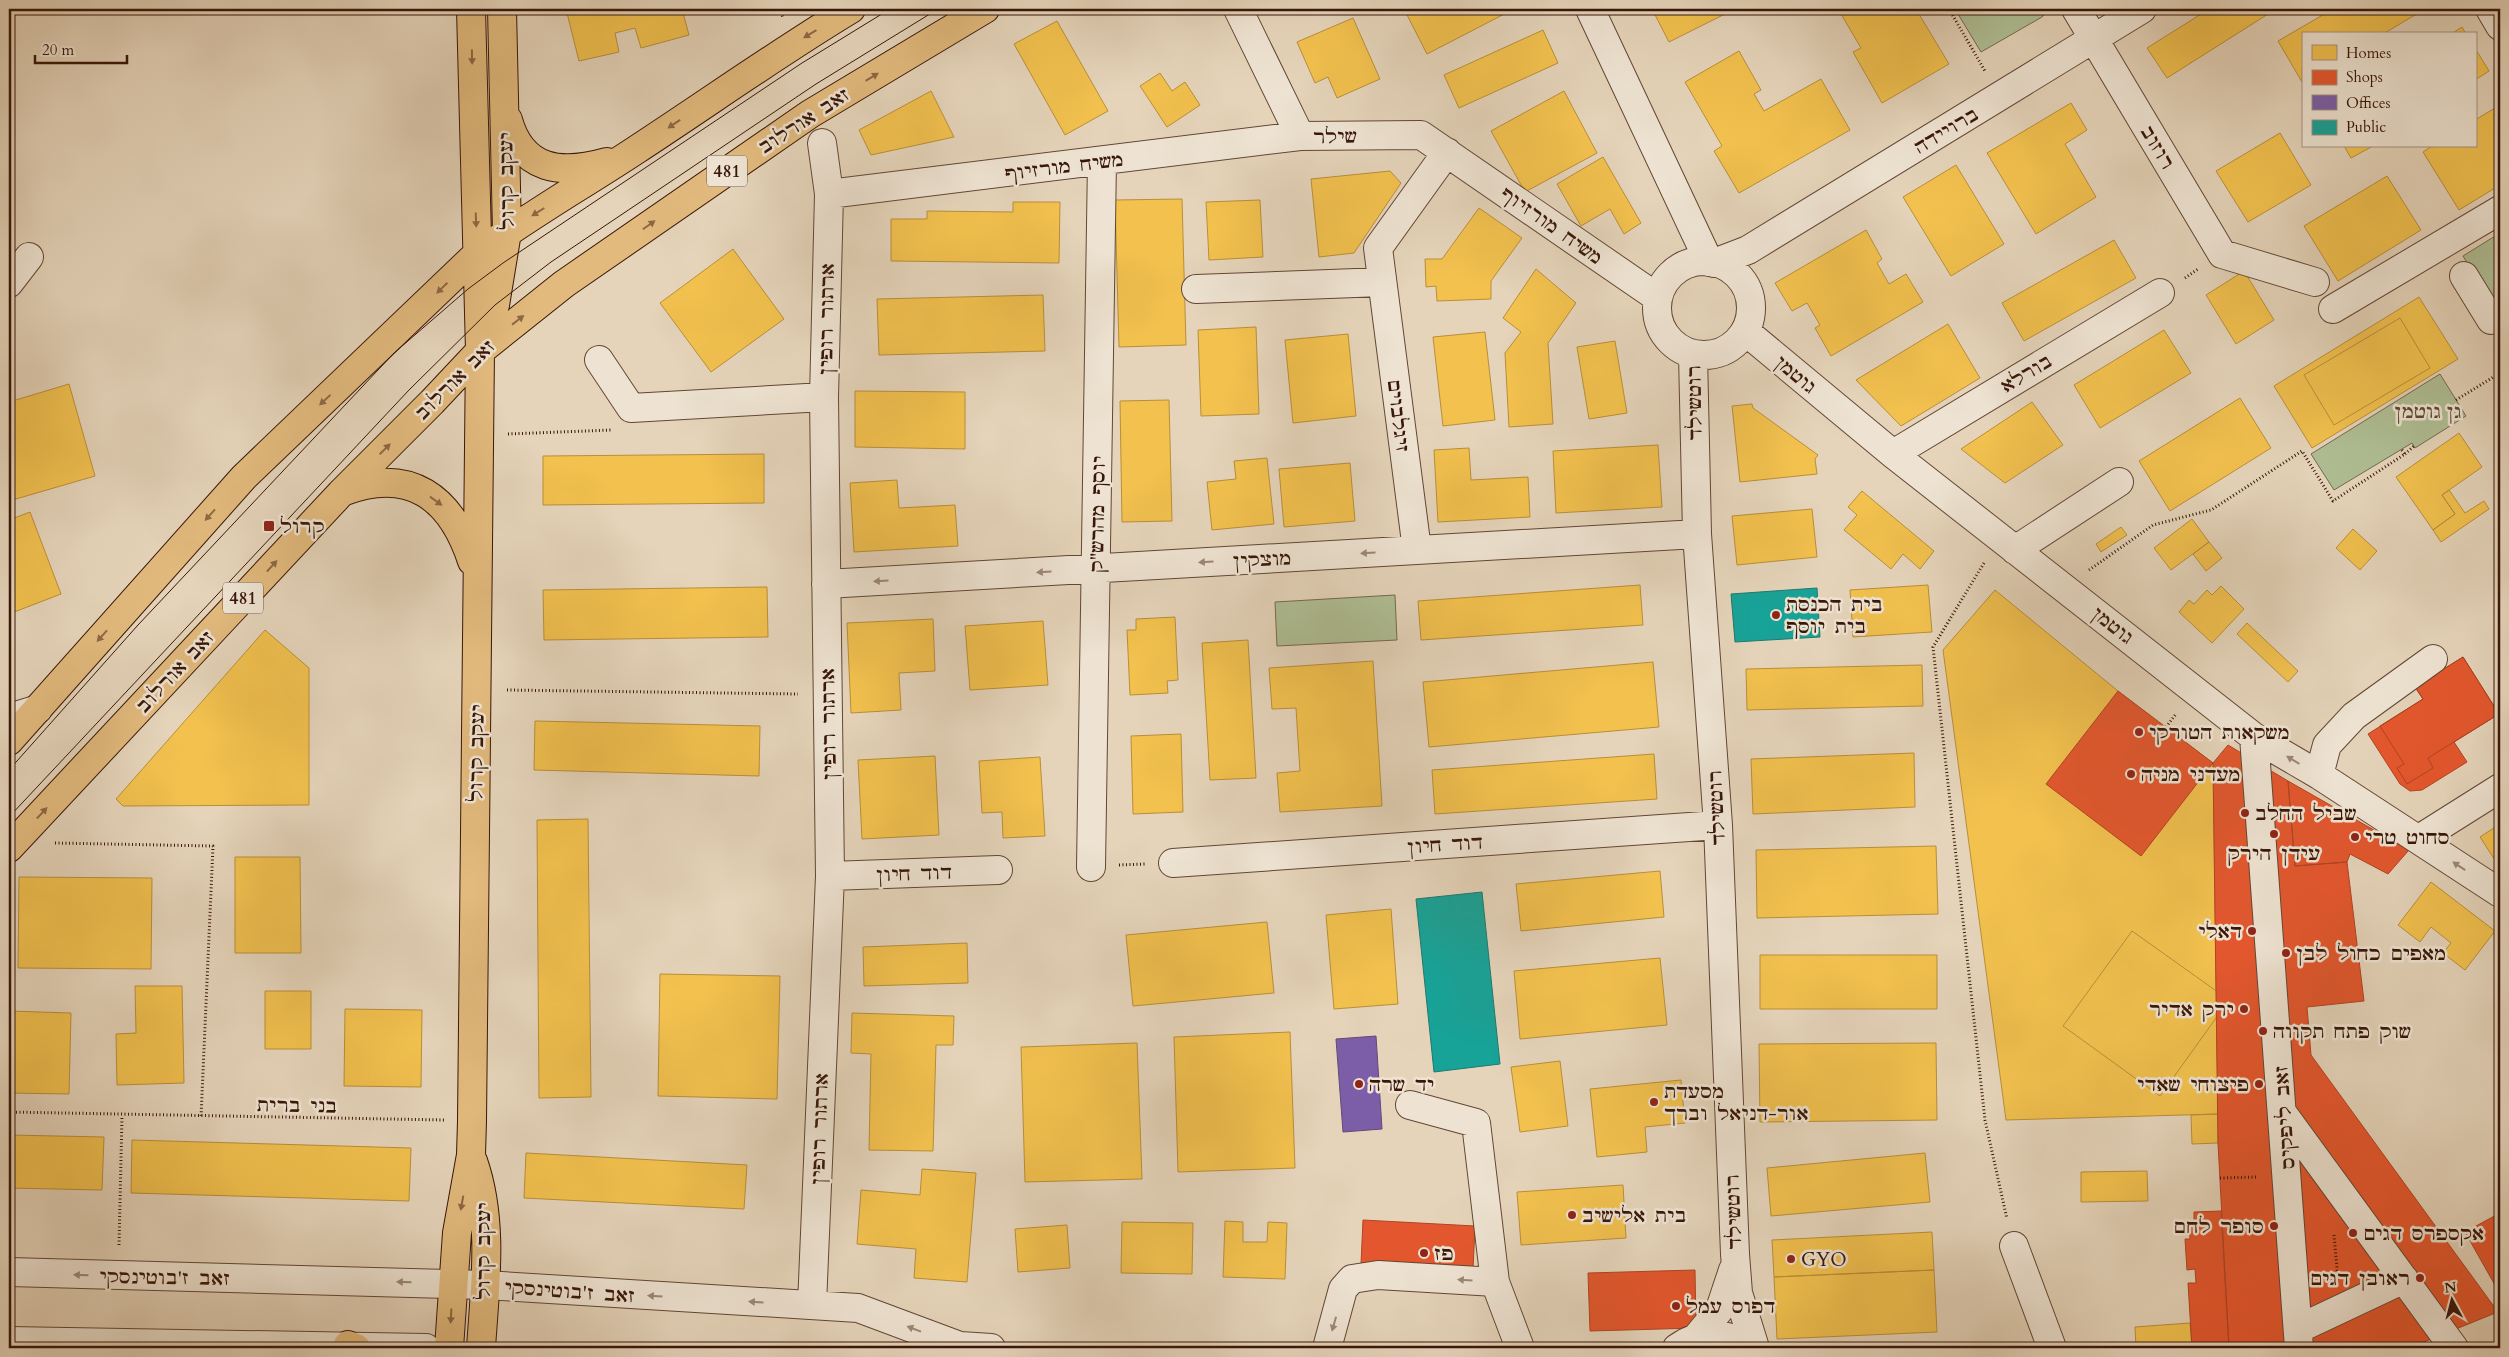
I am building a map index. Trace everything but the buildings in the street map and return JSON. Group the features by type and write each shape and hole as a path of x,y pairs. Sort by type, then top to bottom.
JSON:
{"main road":[{"name":"יעקב קרול","path":"449,1348 457,1233 471,1155 472,1121 477,436 480,350 471,9"},
{"name":"יעקב קרול","path":"480,350 495,305 507,232 502,9"},
{"path":"9,741 244,477 477,254 507,232 636,150 793,44 851,9"},
{"name":"זאב אורלוב","path":"11,846 341,493 432,402 480,350 564,284 810,114 985,9"},
{"path":"505,110 516,142 534,160 548,167 583,169 612,161 636,150"},
{"path":"341,493 371,483 402,483 440,502 459,529 477,575"},
{"name":"יעקב קרול","path":"471,1155 481,1184 486,1217 485,1285 481,1348"}],"street":[{"name":"שילר","path":"1238,9 1300,136 1421,134 1447,152"},
{"path":"1590,9 1711,263"},
{"name":"רוזוב","path":"2076,9 2222,254"},
{"name":"ברויידה","path":"1711,263 1748,250 2142,9"},
{"path":"2490,9 2500,26"},
{"name":"משיח מורזיוף","path":"829,194 1300,136"},
{"name":"ארתור רופין","path":"812,1305 830,876 824,397 829,194 822,143"},
{"name":"משיח מורזיוף","path":"1447,152 1658,298"},
{"name":"זיגלבוים","path":"1417,550 1378,248 1447,152"},
{"name":"יוסף מהרש\"ק","path":"1091,867 1102,161"},
{"path":"1673,273 1683,237 1684,222 1680,201"},
{"path":"2333,309 2500,210"},
{"path":"1741,280 1748,250"},
{"path":"2222,254 2316,282"},
{"path":"9,283 29,257"},
{"path":"1711,263 1732,271 1741,280 1748,292 1751,305 1750,319 1745,331 1736,343 1723,351 1708,355 1693,354 1679,348 1668,339 1660,326 1657,312 1658,298 1661,288 1673,273 1684,266 1711,263"},
{"path":"2464,276 2491,320 2500,314"},
{"path":"1196,289 1382,282"},
{"name":"בורלא","path":"1893,454 2160,293"},
{"name":"גוטמן","path":"1745,331 1893,454 2254,737 2319,775 2500,892"},
{"name":"רוטשילד","path":"1693,354 1697,534 1718,825 1735,1262 1738,1293 1755,1348"},
{"path":"599,360 631,408 824,397"},
{"path":"2008,544 2119,482"},
{"name":"מוצקין","path":"826,584 1697,534"},
{"path":"2319,775 2327,745 2354,716 2433,659"},
{"path":"9,718 38,709"},
{"name":"זאב ליפקיס","path":"2254,737 2284,1116 2295,1163 2299,1339"},
{"path":"2419,839 2500,788"},
{"name":"דוד חיון","path":"1173,863 1718,825"},
{"name":"דוד חיון","path":"830,876 998,870"},
{"path":"1410,1105 1476,1124 1495,1282 1520,1348"},
{"path":"2295,1163 2404,1279 2454,1348"},
{"path":"2014,1246 2052,1348"},
{"name":"רוטשילד","path":"1686,1343 1720,1309 1735,1262"},
{"name":"זאב ז'בוטינסקי","path":"9,1272 485,1285 858,1308 953,1347 991,1348"},
{"path":"1327,1348 1344,1289 1352,1279 1378,1274 1495,1282"},
{"path":"2299,1339 2340,1309 2404,1279"},
{"path":"1686,1343 1716,1335 1731,1338 1748,1348"},
{"path":"9,1341 426,1348"}],"path":[{"path":"1949,9 2000,97"},
{"path":"2160,293 2222,254"},
{"path":"2456,400 2500,373"},
{"path":"477,436 618,430 631,408"},
{"path":"2064,588 2153,524 2211,510 2302,451 2333,501 2405,454 2414,446"},
{"path":"2401,449 2405,454"},
{"path":"2008,544 1932,647 1984,1120 2014,1246"},
{"path":"476,690 827,694"},
{"path":"11,846 213,846 201,1117"},
{"path":"1091,867 1173,863"},
{"name":"בני ברית","path":"9,1112 122,1116 472,1121"},
{"path":"119,1276 122,1116"},
{"path":"2220,1178 2295,1163"},
{"path":"2334,1234 2340,1309"}],"green space":[{"path":"1955,9 2050,9 2042,17 1981,52"},
{"path":"2500,233 2500,300 2493,305 2463,256"},
{"name":"גן גוטמן","path":"2440,374 2466,416 2415,448 2412,443 2334,490 2311,454"},
{"path":"1395,595 1397,640 1277,646 1275,602"}],"tram line":[{"path":"9,770 138,625 394,353 468,289 503,263 802,63 890,9"},
{"path":"9,817 409,390 495,305 551,262 816,84 938,9"}],"place":[{"name":"קרול","path":"269,526"},
{"name":"בית הכנסת בית יוסף","path":"1776,615"},
{"name":"משקאות הטורקי","path":"2139,732"},
{"name":"מעדני מניה","path":"2131,774"},
{"name":"שביל החלב","path":"2245,813"},
{"name":"עידן הירק","path":"2274,834"},
{"name":"סחוט טרי","path":"2355,837"},
{"name":"דאלי","path":"2252,931"},
{"name":"מאפים כחול לבן","path":"2286,953"},
{"name":"ירק אדיר","path":"2244,1009"},
{"name":"שוק פתח תקווה","path":"2263,1031"},
{"name":"יד שרה","path":"1359,1084"},
{"name":"פיצוחי שאדי","path":"2259,1084"},
{"name":"מסעדת אור-דניאל וברך","path":"1654,1102"},
{"name":"בית אלישיב","path":"1572,1215"},
{"name":"סופר לחם","path":"2274,1226"},
{"name":"אקספרס דגים","path":"2353,1233"},
{"name":"פז","path":"1424,1253"},
{"name":"GYO","path":"1791,1259"},
{"name":"ראובן דגים","path":"2420,1278"},
{"name":"דפוס עמל","path":"1676,1306"}]}
